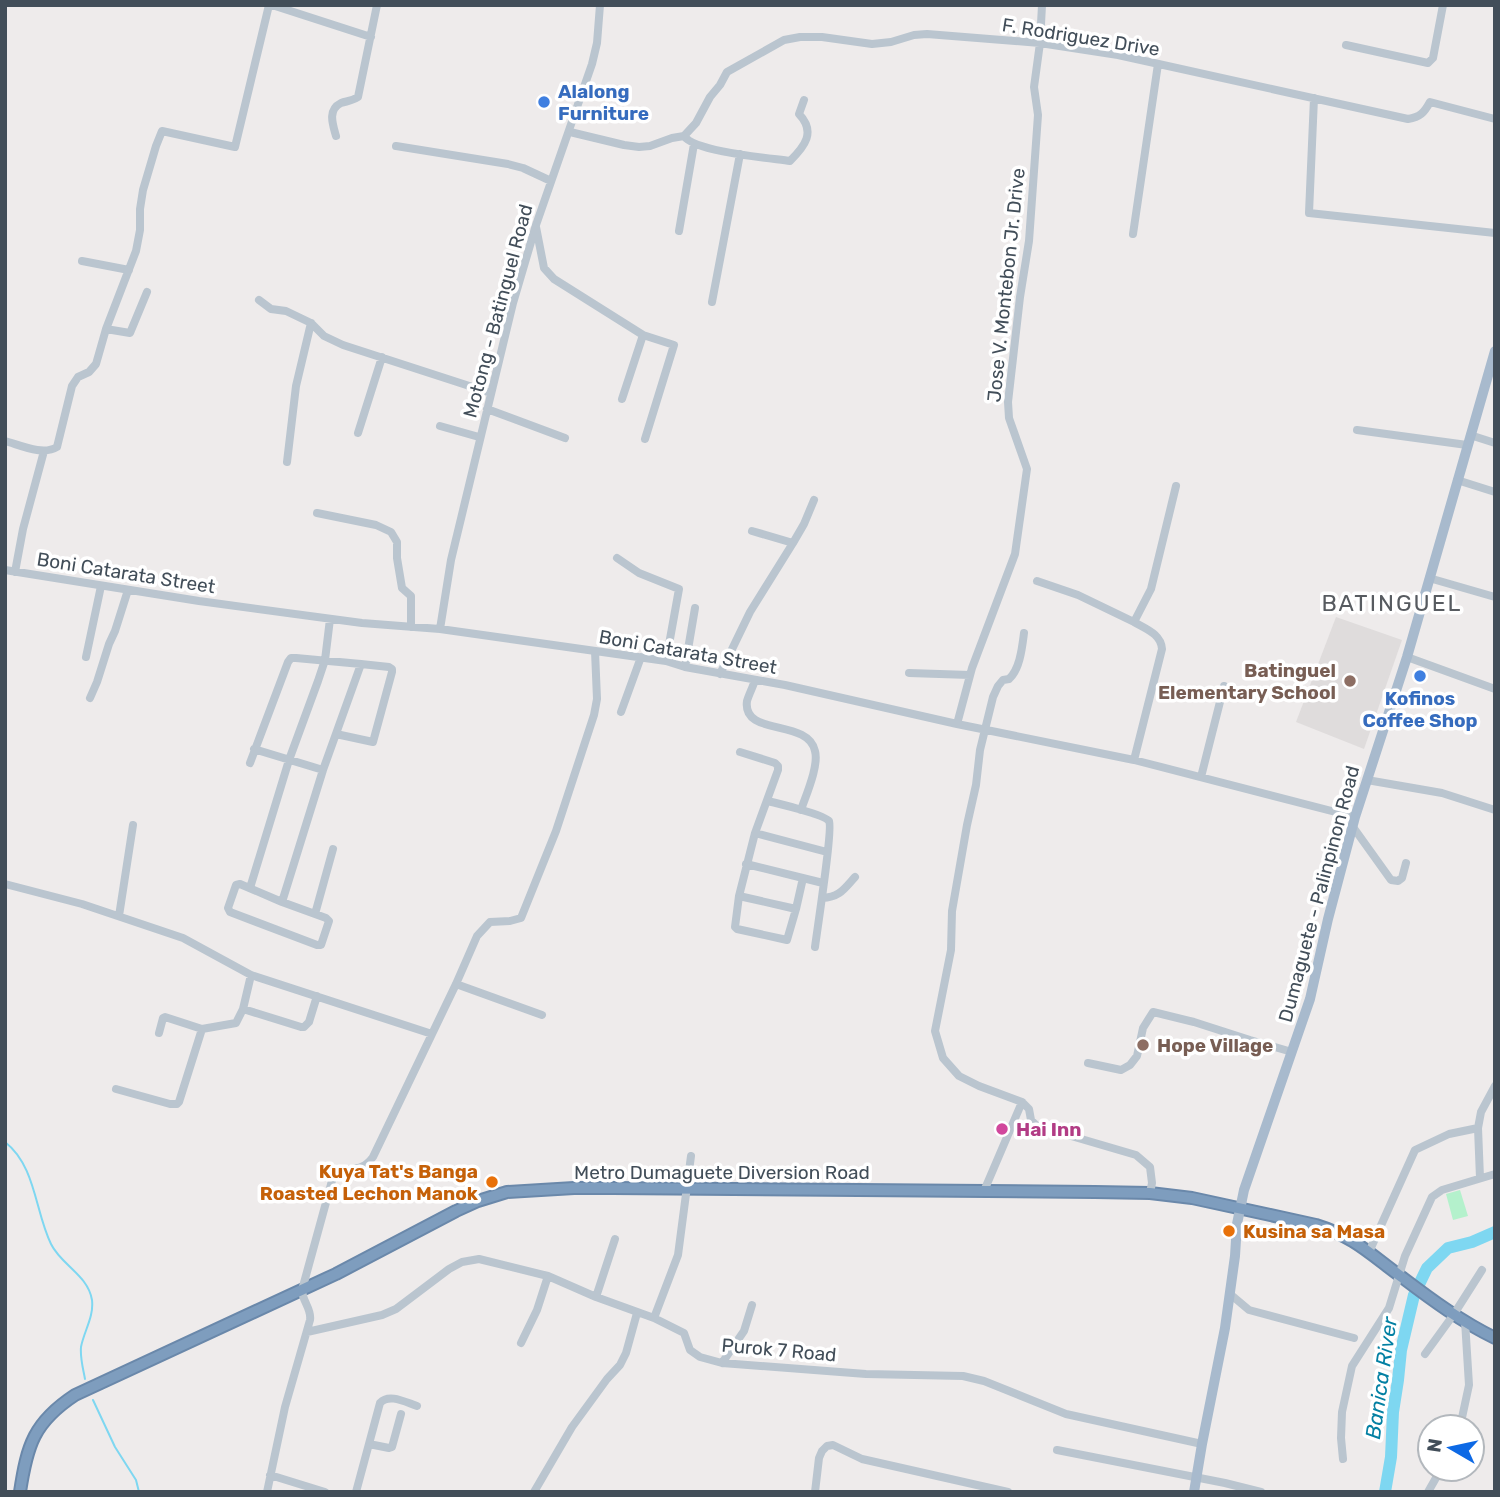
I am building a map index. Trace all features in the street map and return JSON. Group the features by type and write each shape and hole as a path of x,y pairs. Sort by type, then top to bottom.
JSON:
{"highway":[{"name":"Metro Dumaguete Diversion Road","path":"20,1492 32,1441 44,1421 57,1407 75,1395 302,1290 456,1211 507,1192 574,1188 984,1191 1150,1193 1192,1198 1333,1230 1369,1252 1454,1314 1495,1338"}],"main road":[{"name":"Dumaguete - Palinpinon Road","path":"1194,1492 1225,1328 1240,1208 1249,1174 1310,999 1354,822 1407,657 1495,351"}],"street":[{"path":"5,441 44,451 54,450 59,444 72,386 96,364 106,329 139,242 142,190 162,131 235,147 270,5 371,37"},
{"path":"336,136 331,117 337,105 358,97 377,5"},
{"name":"Motong - Batinguel Road","path":"440,629 451,560 513,303 536,225 592,64 597,43 600,5"},
{"name":"Jose V. Montebon Jr. Drive","path":"957,724 970,675 1015,554 1027,469 1009,418 1008,402 1029,241 1038,115 1034,87 1042,5"},
{"path":"1346,45 1429,63 1433,58 1443,5"},
{"name":"F. Rodriguez Drive","path":"684,136 696,123 727,72 784,40 822,37 872,44 891,43 914,35 928,34 1040,43 1118,55 1408,119 1419,117 1430,102 1495,119"},
{"path":"1133,234 1158,64"},
{"path":"1314,98 1309,213 1495,233"},
{"path":"570,132 639,147 684,136 694,144 790,161 801,150 808,132 807,122 799,114 804,100"},
{"path":"679,231 694,144"},
{"path":"396,146 508,164 551,181"},
{"path":"712,302 740,154"},
{"path":"536,225 544,268 554,279 643,335 674,345 645,439"},
{"path":"82,261 129,270"},
{"path":"106,329 130,333 147,292"},
{"path":"259,300 271,309 286,311 310,323 332,340 491,393"},
{"path":"287,462 296,386 310,323"},
{"path":"622,400 643,335"},
{"path":"358,433 382,357"},
{"path":"486,409 565,438"},
{"path":"440,426 479,437"},
{"path":"1357,430 1495,443"},
{"path":"15,572 23,529 44,451"},
{"path":"1457,480 1495,492"},
{"path":"1134,622 1151,589 1176,486"},
{"path":"720,674 750,612 804,524 814,500"},
{"path":"317,513 376,525 391,532 397,542 402,588 411,596 411,627"},
{"path":"752,531 793,543"},
{"path":"617,558 639,573 679,589 666,661"},
{"name":"Boni Catarata Street","path":"5,570 330,619 440,629 666,661 1134,760 1354,822"},
{"path":"1429,578 1495,597"},
{"path":"1037,581 1078,595 1117,613 1162,642 1134,760"},
{"path":"86,657 101,586"},
{"path":"90,698 128,590"},
{"path":"685,667 695,608"},
{"path":"250,888 289,760 318,681 330,619"},
{"path":"1024,633 1014,675 1009,680 1003,680 993,697 980,750 952,911 951,950 935,1031 943,1058 959,1076 1022,1102 1030,1109 1031,1120 1037,1126 1136,1155 1150,1167 1150,1193"},
{"path":"267,1492 285,1408 311,1315 302,1290 333,1177 336,1173 368,1164 477,936 490,922 521,918 556,831 594,715 597,699 595,651"},
{"path":"621,712 641,657"},
{"path":"1407,657 1495,689"},
{"path":"250,763 291,659 324,660 392,669 373,742 335,734"},
{"path":"282,902 323,770 361,664"},
{"path":"909,673 970,675"},
{"path":"755,680 747,709 752,718 764,724 797,731 808,738 815,750 816,763 801,810"},
{"path":"1201,777 1224,686"},
{"path":"254,750 323,770"},
{"path":"740,752 775,763 779,770 755,833 739,896 735,927 785,940 789,937 803,878"},
{"path":"1367,780 1443,793 1495,810"},
{"path":"767,801 829,821 828,852 815,947"},
{"path":"1354,822 1391,880 1398,881 1402,877 1406,863"},
{"path":"119,916 133,825"},
{"path":"755,833 828,852"},
{"path":"315,914 333,849"},
{"path":"747,864 823,883"},
{"path":"822,898 839,894 855,877"},
{"path":"5,884 82,904 183,938 251,975 432,1034"},
{"path":"236,885 250,888 327,918 329,921 321,945 230,912 228,908 236,885"},
{"path":"739,896 796,909"},
{"path":"159,1033 165,1017 202,1029 234,1024 239,1020 243,1009 251,975"},
{"path":"456,984 542,1015"},
{"path":"243,1009 304,1027 309,1022 317,996"},
{"path":"1088,1063 1121,1070 1130,1065 1137,1056 1143,1028 1153,1012 1292,1052"},
{"path":"117,1089 177,1104 202,1029"},
{"path":"1480,1178 1478,1128 1482,1112 1495,1086"},
{"path":"984,1191 1022,1102"},
{"path":"1369,1252 1415,1150 1449,1133 1478,1128"},
{"path":"654,1318 678,1255 691,1156"},
{"path":"1343,1459 1342,1412 1352,1366 1389,1308 1405,1256 1432,1197 1443,1190 1495,1174"},
{"path":"596,1297 615,1239"},
{"name":"Purok 7 Road","path":"307,1332 382,1315 396,1309 449,1269 462,1262 479,1259 548,1276 654,1318 684,1333 690,1350 700,1357 722,1363 866,1374 963,1376 985,1381 1066,1414 1202,1444"},
{"path":"1425,1354 1482,1270"},
{"path":"521,1343 537,1310 548,1276"},
{"path":"1230,1294 1249,1310 1354,1338"},
{"path":"722,1363 744,1331 752,1305"},
{"path":"534,1492 572,1427 620,1365 637,1313"},
{"path":"1463,1413 1469,1385 1465,1321"},
{"path":"356,1492 380,1403 389,1397 417,1406"},
{"path":"369,1444 392,1447 401,1414"},
{"path":"815,1492 819,1458 827,1446 833,1445 862,1459 1008,1492"},
{"path":"1057,1450 1261,1492"},
{"path":"270,1475 305,1489 324,1492"}],"shaded area":[{"name":"Batinguel Elementary School","path":"1336,617 1402,640 1364,749 1296,722"}],"green space":[{"path":"1460,1190 1468,1216 1453,1220 1446,1194"}],"waterway":[{"path":"5,1142 15,1152 29,1176 51,1244 90,1291 92,1312 81,1347 85,1379"},
{"name":"Banica River","path":"1385,1492 1401,1350 1414,1295 1427,1268 1448,1248 1495,1232"},
{"path":"93,1400 115,1447 136,1480 139,1492"}],"place":[{"name":"Alalong Furniture","path":"544,102"},
{"name":"Kofinos Coffee Shop","path":"1420,676"},
{"name":"Batinguel Elementary School","path":"1350,681"},
{"name":"Hope Village","path":"1143,1045"},
{"name":"Hai Inn","path":"1002,1129"},
{"name":"Kuya Tat's Banga Roasted Lechon Manok","path":"492,1182"},
{"name":"Kusina sa Masa","path":"1229,1231"}],"district":[{"name":"BATINGUEL","path":"1392,603"}]}
